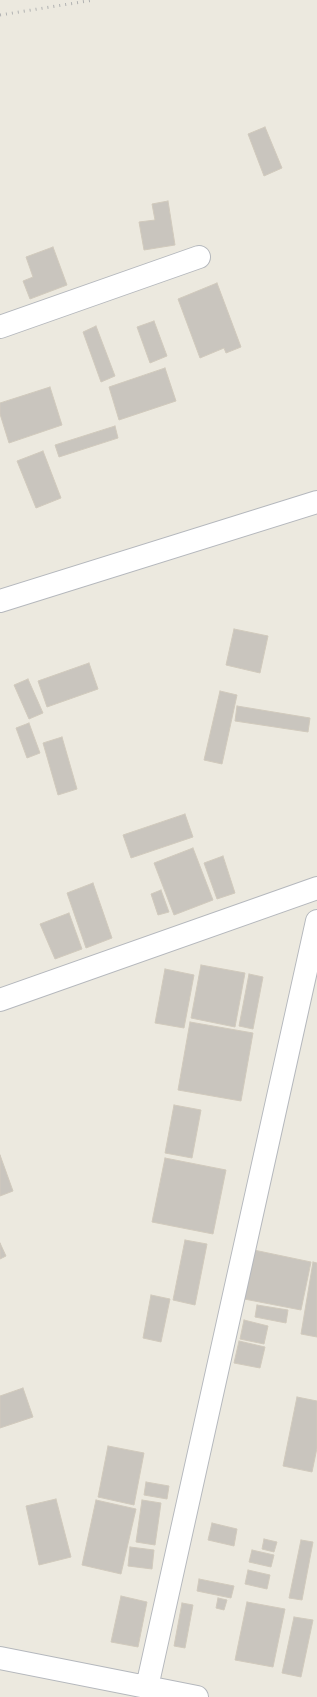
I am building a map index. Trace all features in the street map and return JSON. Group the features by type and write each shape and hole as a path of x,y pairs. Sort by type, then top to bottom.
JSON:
{"street":[{"path":"0,327 199,257"},
{"path":"0,601 317,502"},
{"path":"0,1000 317,888"},
{"path":"146,1687 317,921"},
{"path":"0,1658 196,1697"}],"building":[{"path":"265,127 282,168 264,176 248,134"},
{"path":"168,201 175,245 144,250 139,222 155,220 152,204"},
{"path":"53,247 67,285 30,299 23,281 33,277 26,257"},
{"path":"217,283 241,347 226,353 224,348 200,358 178,299"},
{"path":"154,321 167,356 150,363 137,327"},
{"path":"96,326 115,376 101,382 83,332"},
{"path":"165,368 176,401 119,420 109,387"},
{"path":"50,387 62,425 9,443 0,414 0,403"},
{"path":"115,426 118,438 59,457 55,445"},
{"path":"43,451 61,498 36,508 17,461"},
{"path":"234,629 268,636 260,673 226,665"},
{"path":"89,663 98,689 47,707 38,681"},
{"path":"28,679 43,713 29,719 14,685"},
{"path":"220,691 237,695 222,764 204,760"},
{"path":"237,706 310,718 308,732 235,721"},
{"path":"29,723 40,753 27,758 16,728"},
{"path":"62,737 77,789 58,795 43,743"},
{"path":"185,814 193,837 131,858 123,835"},
{"path":"193,848 213,900 174,915 154,863"},
{"path":"223,856 235,893 217,899 204,863"},
{"path":"93,883 112,938 86,948 67,893"},
{"path":"161,890 169,912 158,915 151,894"},
{"path":"69,913 82,949 55,959 40,924"},
{"path":"201,965 245,973 235,1027 191,1018"},
{"path":"165,969 194,975 184,1028 155,1023"},
{"path":"249,974 263,977 253,1029 239,1026"},
{"path":"190,1022 253,1033 241,1101 178,1090"},
{"path":"174,1105 201,1110 192,1158 165,1153"},
{"path":"0,1155 13,1191 0,1196"},
{"path":"165,1158 226,1170 213,1234 152,1222"},
{"path":"185,1240 207,1244 195,1305 173,1300"},
{"path":"0,1243 6,1256 0,1259"},
{"path":"249,1249 311,1262 301,1310 239,1298"},
{"path":"313,1262 317,1263 317,1337 301,1334"},
{"path":"151,1295 170,1299 161,1342 143,1338"},
{"path":"257,1305 288,1310 286,1323 255,1317"},
{"path":"244,1320 268,1326 264,1344 240,1339"},
{"path":"239,1341 265,1347 260,1368 234,1363"},
{"path":"23,1388 33,1417 0,1428 0,1396"},
{"path":"297,1397 317,1401 317,1448 312,1472 283,1466"},
{"path":"108,1446 144,1453 134,1505 98,1497"},
{"path":"146,1482 169,1486 167,1499 144,1495"},
{"path":"56,1499 71,1557 39,1565 26,1506"},
{"path":"96,1500 136,1509 121,1574 82,1565"},
{"path":"142,1500 161,1503 155,1545 136,1542"},
{"path":"212,1523 237,1529 234,1546 208,1540"},
{"path":"264,1539 277,1542 274,1552 262,1549"},
{"path":"301,1540 313,1542 302,1600 289,1598"},
{"path":"130,1547 154,1550 152,1569 128,1566"},
{"path":"252,1550 274,1555 271,1567 249,1562"},
{"path":"248,1570 270,1575 267,1589 245,1584"},
{"path":"199,1579 234,1586 231,1598 197,1591"},
{"path":"121,1596 147,1602 138,1647 111,1642"},
{"path":"218,1598 227,1600 224,1610 216,1608"},
{"path":"247,1602 285,1609 273,1667 235,1660"},
{"path":"182,1603 193,1605 185,1648 174,1646"},
{"path":"294,1617 313,1620 301,1677 282,1673"}],"railway":[{"path":"0,15 94,0"}]}
